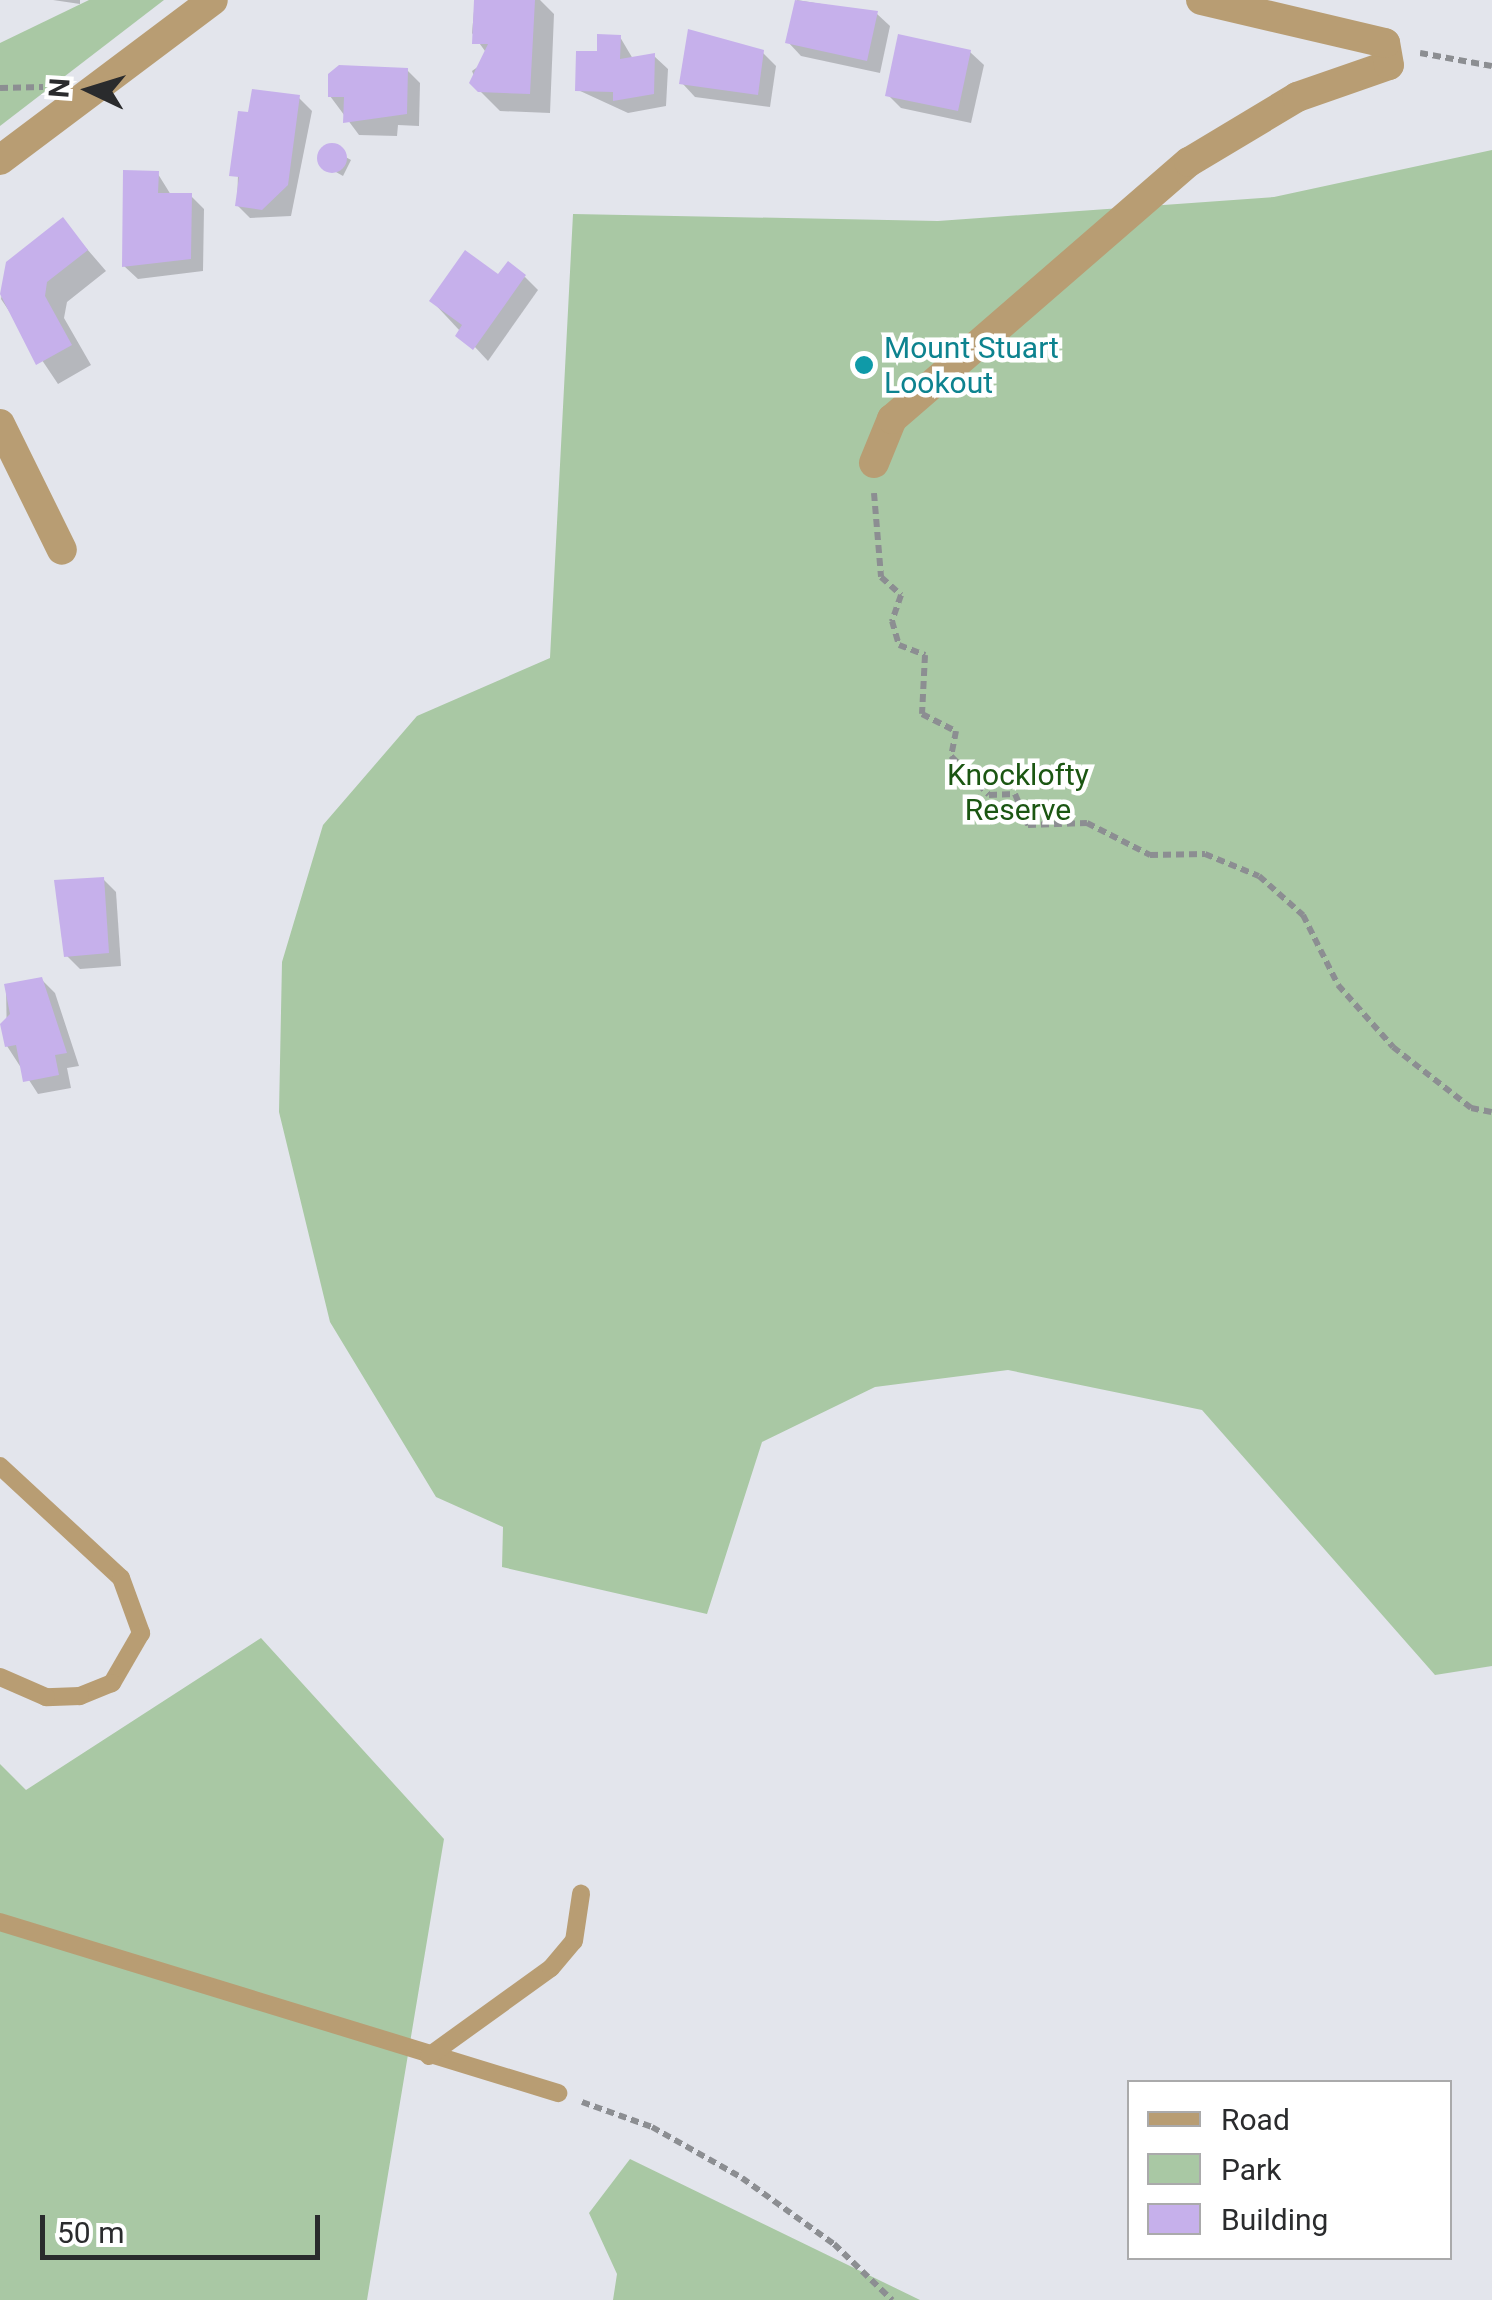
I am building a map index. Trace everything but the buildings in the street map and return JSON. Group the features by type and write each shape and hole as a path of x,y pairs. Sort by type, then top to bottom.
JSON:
{"street":[{"path":"0,160 213,0"},
{"path":"874,463 892,420 1189,162 1296,97 1372,74 1392,52 1385,43 1201,0"},
{"path":"0,424 62,550"}],"lane":[{"path":"0,1466 121,1578 141,1632 112,1683 80,1696 46,1698 0,1678"},
{"path":"429,2056 551,1968 574,1940 581,1894"},
{"path":"0,1922 558,2094"}],"path":[{"path":"1392,52 1492,66"},
{"path":"0,88 54,88"},
{"path":"873,519 881,577 901,594 892,620 899,645 925,656 922,714 956,731 951,756 989,795 1015,794 1028,825 1088,823 1150,855 1205,854 1259,876 1304,915 1338,985 1393,1046 1471,1108 1492,1112"},
{"path":"558,2094 652,2127 742,2178 834,2244 892,2300"}],"green space":[{"path":"89,0 164,0 0,126 0,43"},
{"name":"Knocklofty Reserve","path":"1492,150 1492,1666 1435,1675 1202,1410 1008,1370 875,1387 762,1442 707,1614 502,1567 503,1527 436,1497 330,1322 279,1112 282,962 323,825 417,716 550,658 573,214 938,221 1274,197"},
{"path":"261,1638 444,1839 367,2300 0,2300 0,1764 26,1790"},
{"path":"630,2159 920,2300 613,2300 617,2274 589,2213"}],"place":[{"name":"Mount Stuart Lookout","path":"864,365"}]}
